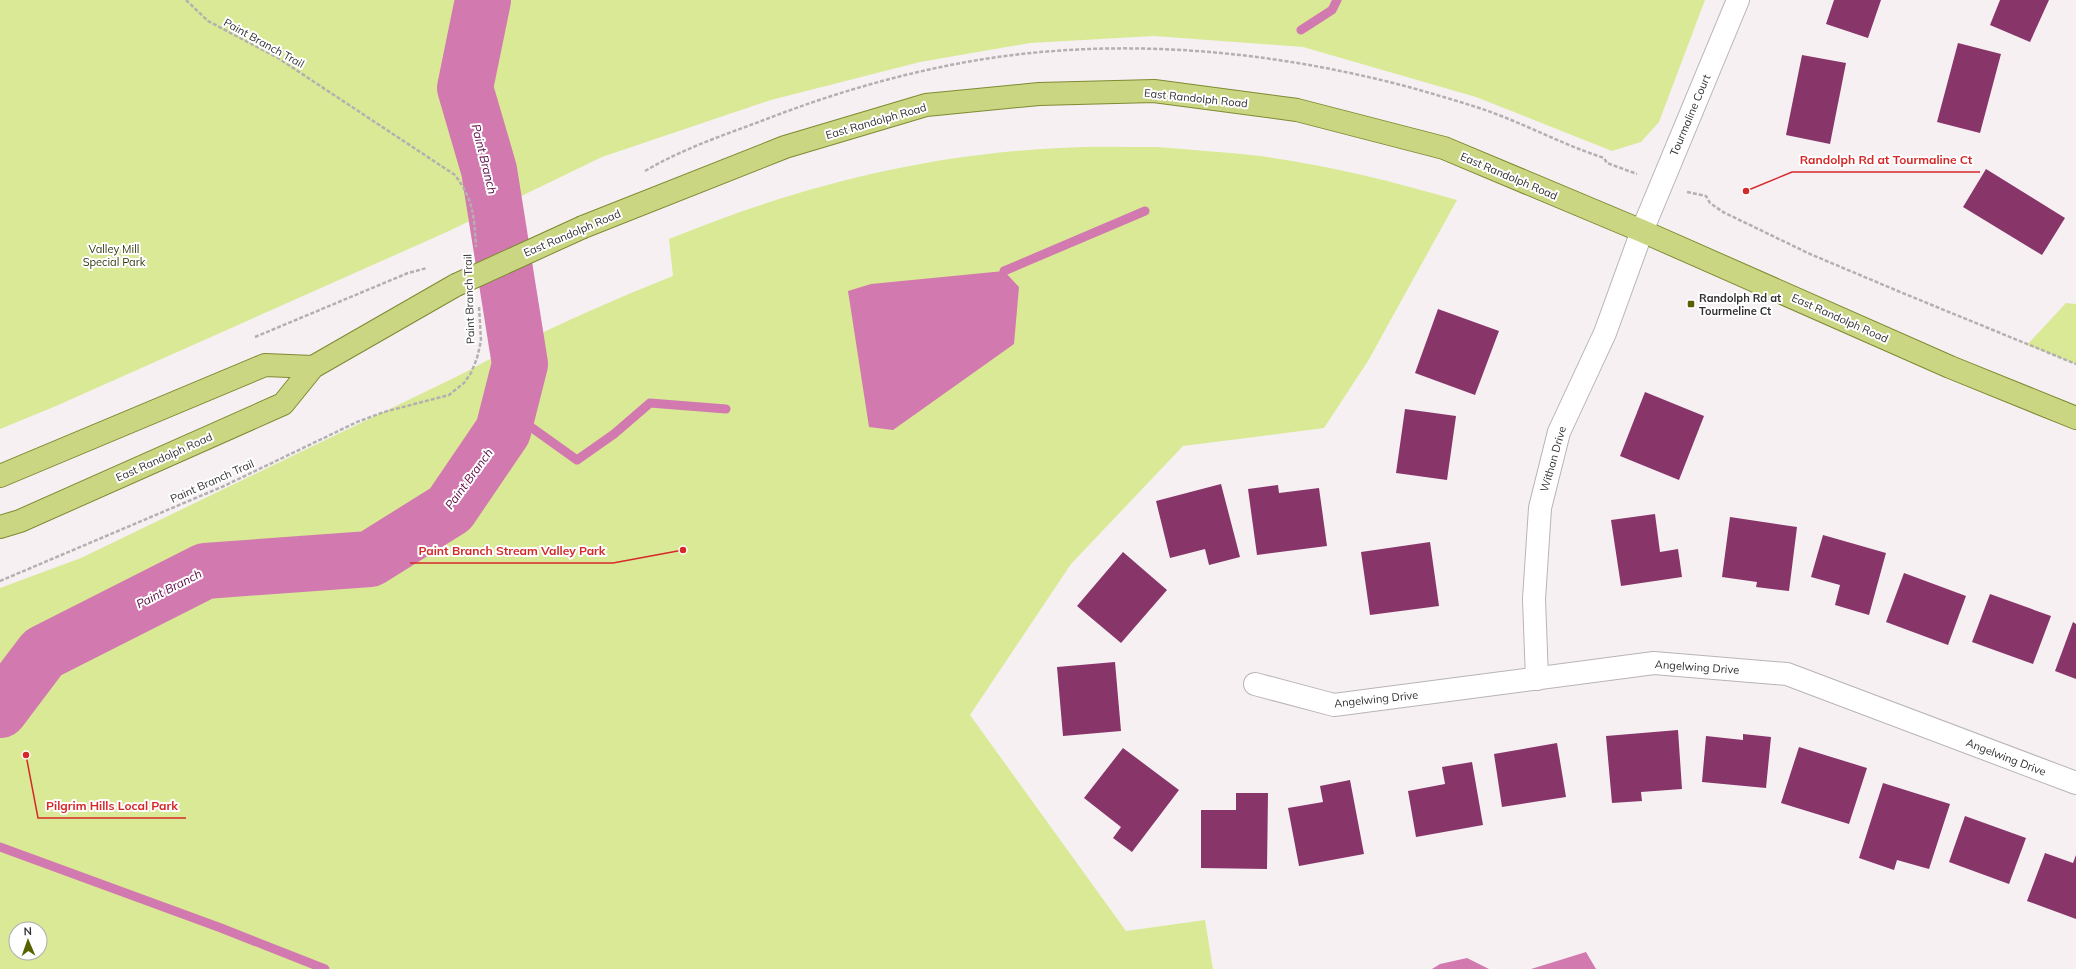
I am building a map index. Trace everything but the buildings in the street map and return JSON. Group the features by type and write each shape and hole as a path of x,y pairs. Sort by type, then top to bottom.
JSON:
{"main road":[{"name":"East Randolph Road","path":"0,528 20,522 283,404 313,367 456,285 583,227 785,147 926,105 1039,94 1154,91 1298,110 1444,148 1642,231 1950,367 2076,418"},
{"path":"0,476 266,365 313,367"}],"street":[{"name":"Tourmaline Court","path":"1642,231 1738,0"},
{"name":"Withan Drive","path":"1537,679 1534,599 1540,508 1559,432 1605,333 1642,231"},
{"name":"Angelwing Drive","path":"1256,684 1334,706 1654,663 1787,674 2076,783"}],"path":[{"name":"Paint Branch Trail","path":"186,0 208,21 278,58 455,175 467,191 471,205 475,222 476,251"},
{"path":"642,173 700,144 820,99 871,84 936,69 1006,56 1080,51 1138,50 1203,52 1278,59 1416,89 1488,111 1604,158 1607,163 1695,195 1706,196 1710,203 1723,212 1817,257 2076,364"},
{"name":"Paint Branch Trail","path":"0,582 224,486 357,422 384,412 449,395 464,383 471,373 477,358 481,341 479,304"}],"green space":[{"name":"Valley Mill Special Park","path":"0,0 1705,0 1659,122 1641,142 1612,151 1476,97 1303,47 1154,36 1030,43 920,62 771,100 602,157 449,231 56,406 0,429"},
{"path":"1072,147 1157,147 1260,156 1359,174 1457,200 1368,361 1324,428 1183,446 1071,564 970,715 1126,931 1205,920 1213,969 0,969 0,588 81,558 460,375 538,335 619,298 673,276 669,239 763,204 812,189 910,166 1010,152"},
{"path":"2066,303 2076,304 2076,364 2027,345"}],"shaded area":[{"path":"1004,271 1019,287 1014,344 893,430 869,427 848,291 871,284"},
{"path":"1586,952 1596,969 1531,969"},
{"path":"1467,958 1489,969 1432,969 1440,964"}],"waterway":[{"name":"Paint Branch","path":"0,710 43,653 205,571 370,559 450,509 503,431 520,364 489,170 465,88 483,0"},
{"path":"1301,30 1332,10 1337,0"},
{"path":"1004,271 1145,211"},
{"path":"510,404 528,425 577,460 614,434 650,403 726,409"},
{"path":"0,847 221,928 325,969"}],"place":[{"name":"Randolph Rd at Tourmaline Ct","path":"1746,191"},
{"name":"Randolph Rd at Tourmeline Ct","path":"1691,304"},
{"name":"Paint Branch Stream Valley Park","path":"683,550"},
{"name":"Pilgrim Hills Local Park","path":"26,755"}]}
